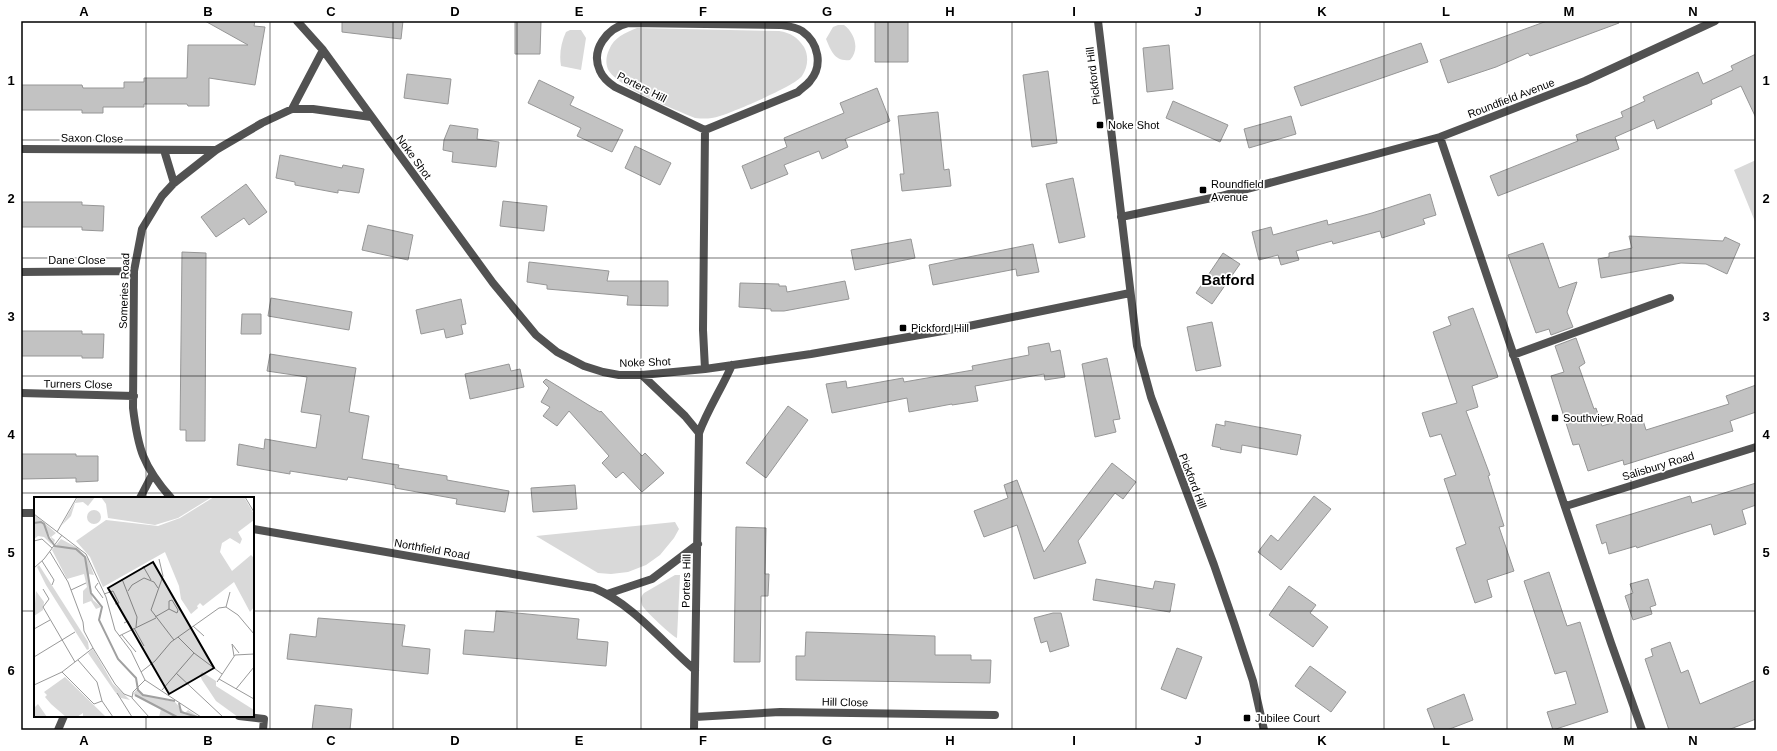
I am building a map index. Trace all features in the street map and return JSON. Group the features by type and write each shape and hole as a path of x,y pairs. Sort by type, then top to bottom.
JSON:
{"street":[{"name":"Noke Shot","path":"297,21 323,50 493,283 536,335 557,352 584,366 603,372 620,375 642,375 705,369 811,354 954,329 1130,293"},
{"name":"Pickford Hill","path":"1098,21 1137,346 1151,397 1214,565 1234,623 1253,681 1264,730"},
{"name":"Roundfield Avenue","path":"1121,218 1221,196 1440,137 1585,81 1715,21"},
{"name":"Porters Hill","path":"638,23 781,25 793,27 802,31 810,39 816,48 818,66 809,82 798,92 705,130 615,87 606,80 600,72 597,62 597,54 601,43 611,30 618,26 638,23"},
{"path":"292,109 323,50"},
{"name":"Someries Road","path":"170,497 152,475 144,460 138,444 133,408 134,271 142,229 162,196 174,183 216,150 262,123 292,109 312,109 371,117"},
{"path":"705,130 703,330 705,369"},
{"path":"1440,137 1642,730"},
{"name":"Saxon Close","path":"21,149 216,150"},
{"path":"164,150 174,183"},
{"name":"Dane Close","path":"21,272 134,271"},
{"path":"1513,355 1670,298"},
{"name":"Porters Hill","path":"694,730 699,433 708,411 719,395 732,365"},
{"path":"642,375 685,416 699,433"},
{"name":"Turners Close","path":"21,393 134,396"},
{"name":"Salisbury Road","path":"1566,506 1756,447"},
{"path":"141,497 152,475"},
{"path":"21,513 34,513"},
{"name":"Northfield Road","path":"254,529 594,588 607,594 635,614 672,651 695,670"},
{"path":"607,594 652,579 698,544"},
{"name":"Hill Close","path":"694,717 780,712 995,715"},
{"path":"58,730 64,717"},
{"path":"252,717 264,718 263,730"}],"shaded area":[{"path":"844,25 848,28 855,42 855,51 850,60 841,59 834,55 826,39 833,27"},
{"path":"637,28 779,31 790,34 804,47 807,54 807,65 802,76 797,80 764,98 717,117 695,118 662,104 625,85 615,78 609,71 606,60 611,46 620,36"},
{"path":"570,30 581,30 586,38 581,70 561,66 560,53 562,44 566,32"},
{"path":"1756,160 1756,224 1734,170"},
{"path":"675,522 679,529 674,538 660,555 646,565 628,572 611,574 598,573 536,536"},
{"path":"675,575 680,575 677,638 647,612 642,605 641,600 644,593"}],"building":[{"path":"205,21 255,21 254,26 265,27 255,85 209,78 209,106 188,106 187,104 144,104 144,107 103,107 103,113 82,113 82,110 21,110 21,85 82,85 83,88 124,88 124,82 144,82 144,78 187,78 188,45 248,45"},
{"path":"342,21 403,21 401,39 342,32"},
{"path":"515,21 541,21 540,54 515,54"},
{"path":"875,21 908,21 908,62 875,62"},
{"path":"1547,21 1618,21 1619,23 1530,56 1528,53 1496,67 1448,83 1440,60"},
{"path":"1421,43 1428,62 1301,106 1294,87"},
{"path":"1169,45 1173,89 1147,92 1143,48"},
{"path":"1756,54 1756,118 1741,86 1711,100 1712,104 1657,129 1654,120 1615,137 1619,149 1498,196 1490,176 1578,141 1576,135 1623,117 1621,112 1645,101 1643,97 1698,72 1703,84 1733,70 1731,66"},
{"path":"1048,71 1057,143 1032,147 1023,75"},
{"path":"407,74 451,79 448,104 404,98"},
{"path":"539,80 574,97 570,105 623,130 612,152 577,136 581,128 528,103"},
{"path":"877,88 890,121 845,139 848,147 822,159 819,151 784,165 788,174 751,189 742,166 787,147 784,138 844,113 840,103"},
{"path":"1173,101 1228,125 1220,142 1166,118"},
{"path":"938,112 944,170 949,169 951,186 902,191 900,174 904,174 898,116"},
{"path":"1291,116 1296,134 1249,148 1244,129"},
{"path":"450,125 478,129 477,139 499,142 496,167 452,162 453,152 443,150 444,140"},
{"path":"635,146 671,163 660,185 625,168"},
{"path":"280,155 342,168 343,165 364,169 359,193 338,190 338,193 295,185 295,182 276,178"},
{"path":"1073,178 1085,237 1059,243 1046,184"},
{"path":"246,184 267,212 249,225 244,218 216,237 201,217"},
{"path":"1430,194 1436,215 1423,219 1425,224 1382,238 1380,231 1333,244 1332,241 1296,251 1299,260 1281,265 1278,255 1259,260 1252,232 1271,227 1273,235 1327,220 1328,225 1372,213"},
{"path":"503,201 547,206 544,231 500,226"},
{"path":"21,202 82,202 82,205 104,206 103,231 82,230 82,227 21,227"},
{"path":"368,225 413,235 408,260 362,250"},
{"path":"1629,236 1723,241 1725,237 1740,244 1727,274 1706,264 1681,263 1601,278 1598,259 1609,257 1609,253 1632,248"},
{"path":"911,239 915,258 855,270 851,250"},
{"path":"1543,243 1559,288 1577,282 1567,312 1573,327 1551,335 1549,329 1536,333 1508,255"},
{"path":"1033,244 1039,272 1017,276 1016,269 933,285 929,265"},
{"path":"182,252 206,253 205,441 186,441 186,430 180,430"},
{"path":"1223,253 1240,264 1212,304 1196,293"},
{"path":"529,262 609,271 607,281 668,281 668,306 627,305 628,296 547,289 547,285 527,282"},
{"path":"845,281 849,299 784,311 739,307 740,283 779,284 779,286 786,286 787,292"},
{"path":"271,298 352,312 349,330 268,316"},
{"path":"461,299 466,324 461,325 463,334 446,338 444,329 421,334 416,310"},
{"path":"1473,308 1498,377 1472,386 1478,407 1466,411 1490,475 1488,476 1504,526 1499,527 1514,571 1487,580 1492,597 1475,603 1456,548 1466,544 1444,479 1456,475 1441,434 1430,437 1422,413 1457,403 1433,332 1451,325 1448,317"},
{"path":"242,314 261,314 261,334 241,334"},
{"path":"1212,322 1221,366 1196,371 1187,327"},
{"path":"21,331 82,331 82,334 104,334 103,358 82,358 82,356 21,356"},
{"path":"1576,338 1585,363 1579,367 1594,409 1596,408 1602,426 1641,414 1646,430 1729,404 1726,396 1756,385 1756,412 1730,421 1733,431 1624,465 1623,460 1588,471 1579,444 1573,445 1551,376 1564,372 1555,346"},
{"path":"1049,343 1051,352 1060,350 1065,377 1045,380 1044,374 975,386 978,401 909,412 907,398 832,413 826,384 846,381 847,388 903,378 904,382 973,370 972,366 1029,355 1028,347"},
{"path":"270,354 356,368 349,412 369,416 362,459 399,465 398,468 447,476 447,480 509,491 505,512 456,504 457,499 395,488 395,485 348,477 347,480 290,471 290,474 237,465 239,444 264,449 265,439 316,448 321,415 301,412 307,377 267,371"},
{"path":"1107,358 1120,419 1113,420 1116,432 1095,437 1082,364"},
{"path":"509,364 511,371 520,369 524,387 470,399 465,374"},
{"path":"546,379 600,412 601,411 642,456 645,453 664,473 642,492 623,472 616,478 602,463 609,456 569,411 557,426 543,416 550,407 541,402 549,388 543,382"},
{"path":"788,406 808,420 766,478 746,463"},
{"path":"1225,421 1301,435 1297,455 1242,445 1241,453 1212,446 1216,424 1225,426"},
{"path":"21,454 76,454 76,456 98,456 98,481 76,482 76,478 21,479"},
{"path":"1112,463 1136,482 1123,499 1115,493 1078,541 1086,563 1034,579 1017,525 984,537 974,511 1008,498 1004,485 1017,480 1044,552"},
{"path":"1756,483 1756,505 1742,510 1746,524 1714,535 1711,524 1637,548 1636,546 1609,554 1606,542 1602,544 1596,525 1690,496 1692,503"},
{"path":"575,485 577,509 533,512 531,488"},
{"path":"1314,496 1331,509 1281,570 1258,552 1271,535 1278,541"},
{"path":"736,527 766,528 765,574 769,574 768,596 761,596 760,662 734,662"},
{"path":"1549,572 1567,626 1580,622 1608,712 1553,730 1547,712 1576,704 1566,671 1555,674 1524,581"},
{"path":"1096,579 1153,589 1155,581 1175,584 1170,612 1093,600"},
{"path":"1648,579 1656,605 1650,607 1652,614 1633,620 1625,596 1633,593 1630,584"},
{"path":"1289,586 1316,605 1310,613 1328,627 1313,647 1269,615"},
{"path":"496,611 579,619 577,639 608,642 606,666 463,654 465,630 494,632"},
{"path":"1053,613 1061,613 1069,646 1050,652 1047,641 1041,643 1034,618"},
{"path":"318,618 405,625 402,646 430,649 428,674 287,659 290,634 316,637"},
{"path":"806,632 935,636 935,655 971,655 971,660 991,660 990,683 796,680 796,656 805,656"},
{"path":"1670,642 1681,673 1688,670 1700,704 1756,680 1756,719 1728,730 1669,730 1645,659 1653,656 1651,649"},
{"path":"1177,648 1202,657 1186,699 1161,689"},
{"path":"1310,666 1346,692 1331,712 1295,686"},
{"path":"1464,694 1473,720 1447,730 1435,730 1427,709"},
{"path":"315,705 352,709 350,730 312,730"}],"place":[{"name":"Noke Shot","path":"1100,125"},
{"name":"Roundfield Avenue","path":"1203,190"},
{"name":"Pickford Hill","path":"903,328"},
{"name":"Southview Road","path":"1555,418"},
{"name":"Jubilee Court","path":"1247,718"}],"district":[{"name":"Batford","path":"1228,279"}]}
